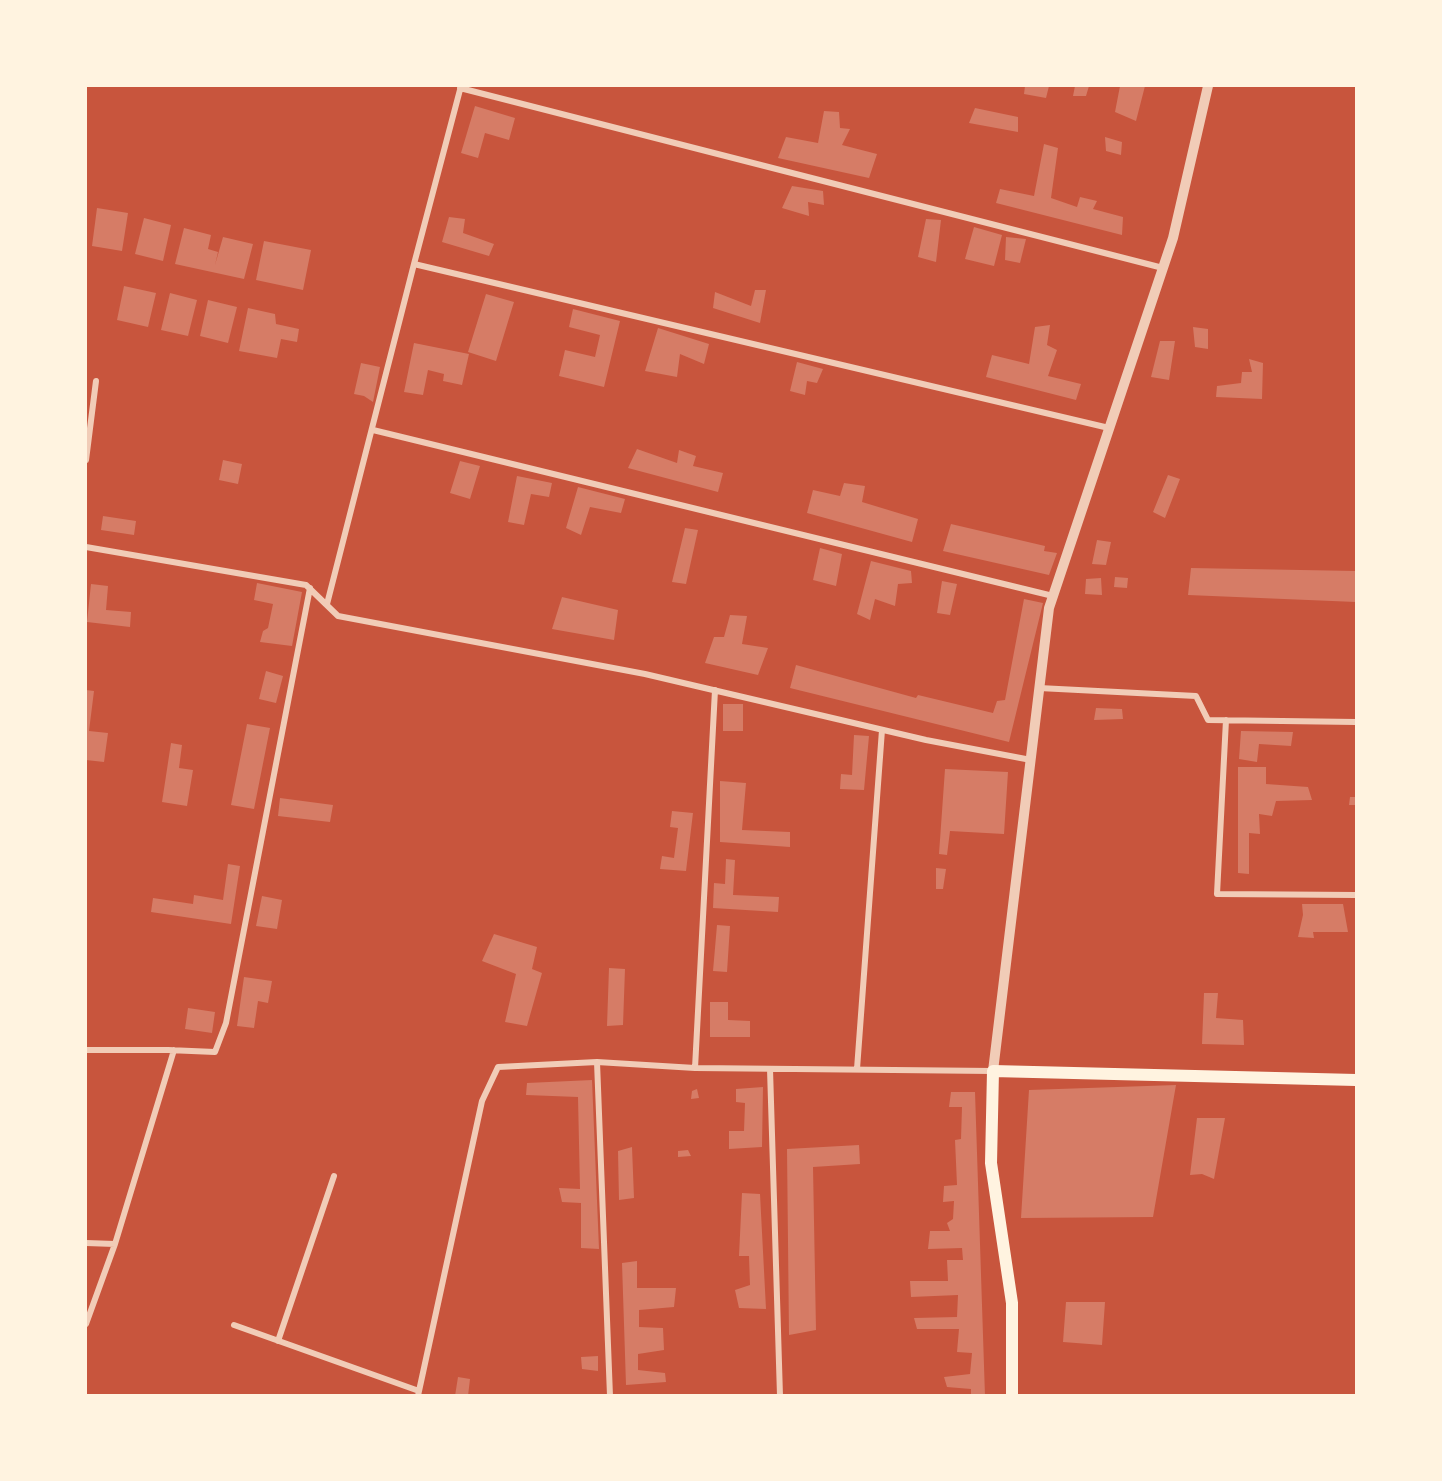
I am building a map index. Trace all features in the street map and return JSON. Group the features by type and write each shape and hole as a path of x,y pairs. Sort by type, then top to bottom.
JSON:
{"main road":[{"path":"1012,1395 1012,1303 991,1163 993,1071 1356,1080"}],"street":[{"path":"234,1324 419,1393 482,1101 498,1067 597,1062 695,1068 993,1071 1049,608 1173,238 1208,86"},
{"path":"327,604 461,87 1163,268"},
{"path":"414,264 1109,428"},
{"path":"86,460 96,381"},
{"path":"373,430 1053,596"},
{"path":"86,547 306,585 338,616 645,674 926,740 1031,760"},
{"path":"86,1050 215,1052 226,1023 310,588"},
{"path":"1040,688 1196,696 1208,720 1356,722"},
{"path":"695,1068 714,690"},
{"path":"1226,720 1217,894 1356,895"},
{"path":"857,1070 882,730"},
{"path":"86,1324 115,1244 174,1050"},
{"path":"597,1062 610,1395"},
{"path":"770,1069 780,1395"},
{"path":"278,1341 334,1176"},
{"path":"86,1243 115,1244"}],"building":[{"path":"1025,86 1049,86 1046,98 1024,94"},
{"path":"1075,86 1089,86 1086,96 1073,96"},
{"path":"1120,86 1145,86 1136,121 1115,112"},
{"path":"475,106 515,118 509,140 485,133 478,158 461,153"},
{"path":"975,108 1018,117 1018,132 969,123"},
{"path":"824,111 839,112 840,128 850,129 842,145 877,154 869,178 778,158 786,137 818,143"},
{"path":"1105,137 1122,142 1121,155 1106,151"},
{"path":"1044,144 1058,148 1051,198 1077,207 1080,197 1097,201 1093,209 1123,217 1122,235 996,203 1000,189 1034,196"},
{"path":"792,186 823,191 824,205 808,202 809,216 782,208"},
{"path":"97,208 128,213 122,251 92,246"},
{"path":"449,217 465,219 463,233 494,244 489,256 442,242"},
{"path":"144,218 171,225 163,261 135,254"},
{"path":"926,219 941,220 936,262 918,257"},
{"path":"974,227 1002,235 994,266 965,259"},
{"path":"184,228 211,235 208,249 218,252 215,265 223,237 253,244 244,279 175,264"},
{"path":"1006,237 1026,239 1020,263 1005,260"},
{"path":"264,241 311,250 303,290 256,280"},
{"path":"124,286 156,293 148,327 117,320"},
{"path":"755,290 766,290 760,323 713,308 715,292 751,306"},
{"path":"170,293 197,300 188,336 161,330"},
{"path":"486,294 514,302 496,361 468,352"},
{"path":"208,300 237,307 228,343 200,336"},
{"path":"248,308 275,314 276,324 299,329 297,342 281,339 277,358 239,351"},
{"path":"573,309 620,321 604,387 559,376 565,350 595,357 600,335 569,327"},
{"path":"1050,325 1047,345 1057,350 1048,376 1081,384 1076,400 986,377 992,355 1029,364 1035,327"},
{"path":"1193,327 1208,329 1208,349 1195,347"},
{"path":"658,328 709,344 704,364 680,354 677,377 645,371"},
{"path":"1160,341 1175,341 1169,380 1151,377"},
{"path":"414,343 469,354 462,385 443,381 444,374 428,370 423,395 404,392"},
{"path":"1249,359 1263,363 1262,399 1216,397 1217,386 1241,383 1242,372 1252,372"},
{"path":"797,362 823,369 817,383 807,381 805,395 790,391"},
{"path":"361,363 380,367 373,402 364,396 354,394"},
{"path":"637,449 677,463 679,450 696,456 693,466 723,473 718,492 628,468"},
{"path":"223,460 242,464 238,484 219,480"},
{"path":"460,461 480,466 470,499 450,493"},
{"path":"1168,475 1180,479 1165,518 1153,512"},
{"path":"517,476 552,483 549,497 531,494 524,525 508,522"},
{"path":"844,483 865,486 862,502 918,519 912,542 807,513 813,490 840,496"},
{"path":"578,487 625,499 621,513 590,507 581,535 566,528"},
{"path":"103,516 136,521 134,535 101,530"},
{"path":"951,524 1045,546 1044,551 1057,553 1049,575 943,551"},
{"path":"685,528 698,530 686,584 672,582"},
{"path":"1097,540 1111,542 1106,565 1092,564"},
{"path":"820,548 842,554 836,586 813,580"},
{"path":"871,561 911,571 912,583 898,584 895,606 875,599 870,620 857,614"},
{"path":"1191,568 1356,571 1356,602 1188,595"},
{"path":"1115,577 1128,578 1127,588 1114,587"},
{"path":"1101,578 1102,595 1085,594 1086,579"},
{"path":"942,581 957,584 950,615 937,613"},
{"path":"257,583 302,592 292,646 260,642 263,631 268,628 273,604 254,600"},
{"path":"91,584 108,586 106,610 131,612 130,627 87,622"},
{"path":"562,597 618,610 614,640 552,629"},
{"path":"1024,599 1043,603 1009,742 790,688 796,665 916,698 918,695 993,713 997,701 1005,700"},
{"path":"730,615 747,616 742,644 768,648 758,675 705,663 714,637 724,637"},
{"path":"266,671 283,676 276,703 259,699"},
{"path":"86,690 94,691 89,731 108,733 104,762 86,760"},
{"path":"723,704 743,704 743,731 723,731"},
{"path":"1096,708 1122,709 1123,719 1094,720"},
{"path":"247,724 270,728 254,809 231,805"},
{"path":"1241,731 1293,732 1291,746 1259,744 1257,762 1239,759"},
{"path":"854,735 869,736 864,790 840,789 841,774 852,775"},
{"path":"171,743 182,745 179,768 193,770 187,806 162,802"},
{"path":"1238,767 1266,767 1266,784 1308,787 1312,800 1276,801 1272,816 1259,814 1260,834 1249,833 1249,874 1238,873"},
{"path":"945,769 1008,772 1004,834 950,831 947,855 939,854"},
{"path":"720,781 746,783 742,830 790,832 790,847 720,842"},
{"path":"1350,797 1356,797 1356,805 1349,805"},
{"path":"280,798 333,805 330,822 278,816"},
{"path":"672,811 693,813 686,871 660,869 662,856 674,858 678,828 670,827"},
{"path":"726,859 735,860 733,895 779,897 778,912 713,908 714,883 725,884"},
{"path":"228,864 240,866 231,924 151,912 153,898 193,904 194,895 223,900"},
{"path":"936,868 946,869 943,889 936,889"},
{"path":"262,896 282,900 277,929 256,926"},
{"path":"1302,904 1343,904 1348,932 1313,932 1314,938 1298,937 1303,915"},
{"path":"717,925 730,926 727,972 713,971"},
{"path":"494,934 537,947 532,969 542,973 527,1026 505,1022 516,974 482,961"},
{"path":"609,968 625,969 623,1025 607,1026"},
{"path":"244,977 272,981 268,1003 258,1001 254,1028 237,1026"},
{"path":"1204,993 1218,993 1216,1018 1243,1020 1244,1045 1202,1044"},
{"path":"710,1002 728,1002 728,1020 750,1021 750,1037 710,1037"},
{"path":"188,1008 215,1012 212,1033 185,1029"},
{"path":"592,1080 599,1249 581,1248 581,1203 562,1202 559,1188 580,1189 578,1097 526,1095 527,1083"},
{"path":"1176,1085 1153,1217 1021,1218 1029,1090"},
{"path":"763,1087 762,1147 729,1149 729,1131 744,1131 745,1103 736,1102 736,1089"},
{"path":"697,1089 699,1098 691,1099 692,1091"},
{"path":"951,1092 975,1092 985,1396 971,1396 971,1389 947,1387 944,1377 970,1374 972,1353 957,1352 959,1329 917,1329 914,1318 957,1317 958,1295 911,1297 910,1281 948,1281 947,1260 963,1260 962,1248 928,1249 930,1231 950,1231 947,1223 953,1219 954,1201 943,1202 944,1186 957,1185 955,1140 961,1139 962,1107 949,1107"},
{"path":"1197,1118 1225,1118 1214,1179 1202,1174 1190,1175"},
{"path":"859,1145 860,1164 813,1167 816,1330 789,1335 787,1149"},
{"path":"632,1147 634,1198 619,1200 618,1151"},
{"path":"688,1150 691,1156 678,1157 678,1151"},
{"path":"742,1193 760,1194 766,1309 739,1308 735,1290 750,1285 749,1256 739,1256"},
{"path":"637,1261 637,1288 676,1288 674,1307 639,1310 639,1327 663,1328 664,1350 638,1354 638,1370 665,1373 666,1382 626,1385 622,1263"},
{"path":"1066,1302 1105,1302 1102,1345 1063,1342"},
{"path":"598,1356 598,1371 582,1369 581,1357"},
{"path":"458,1377 470,1379 468,1396 455,1396"}]}
